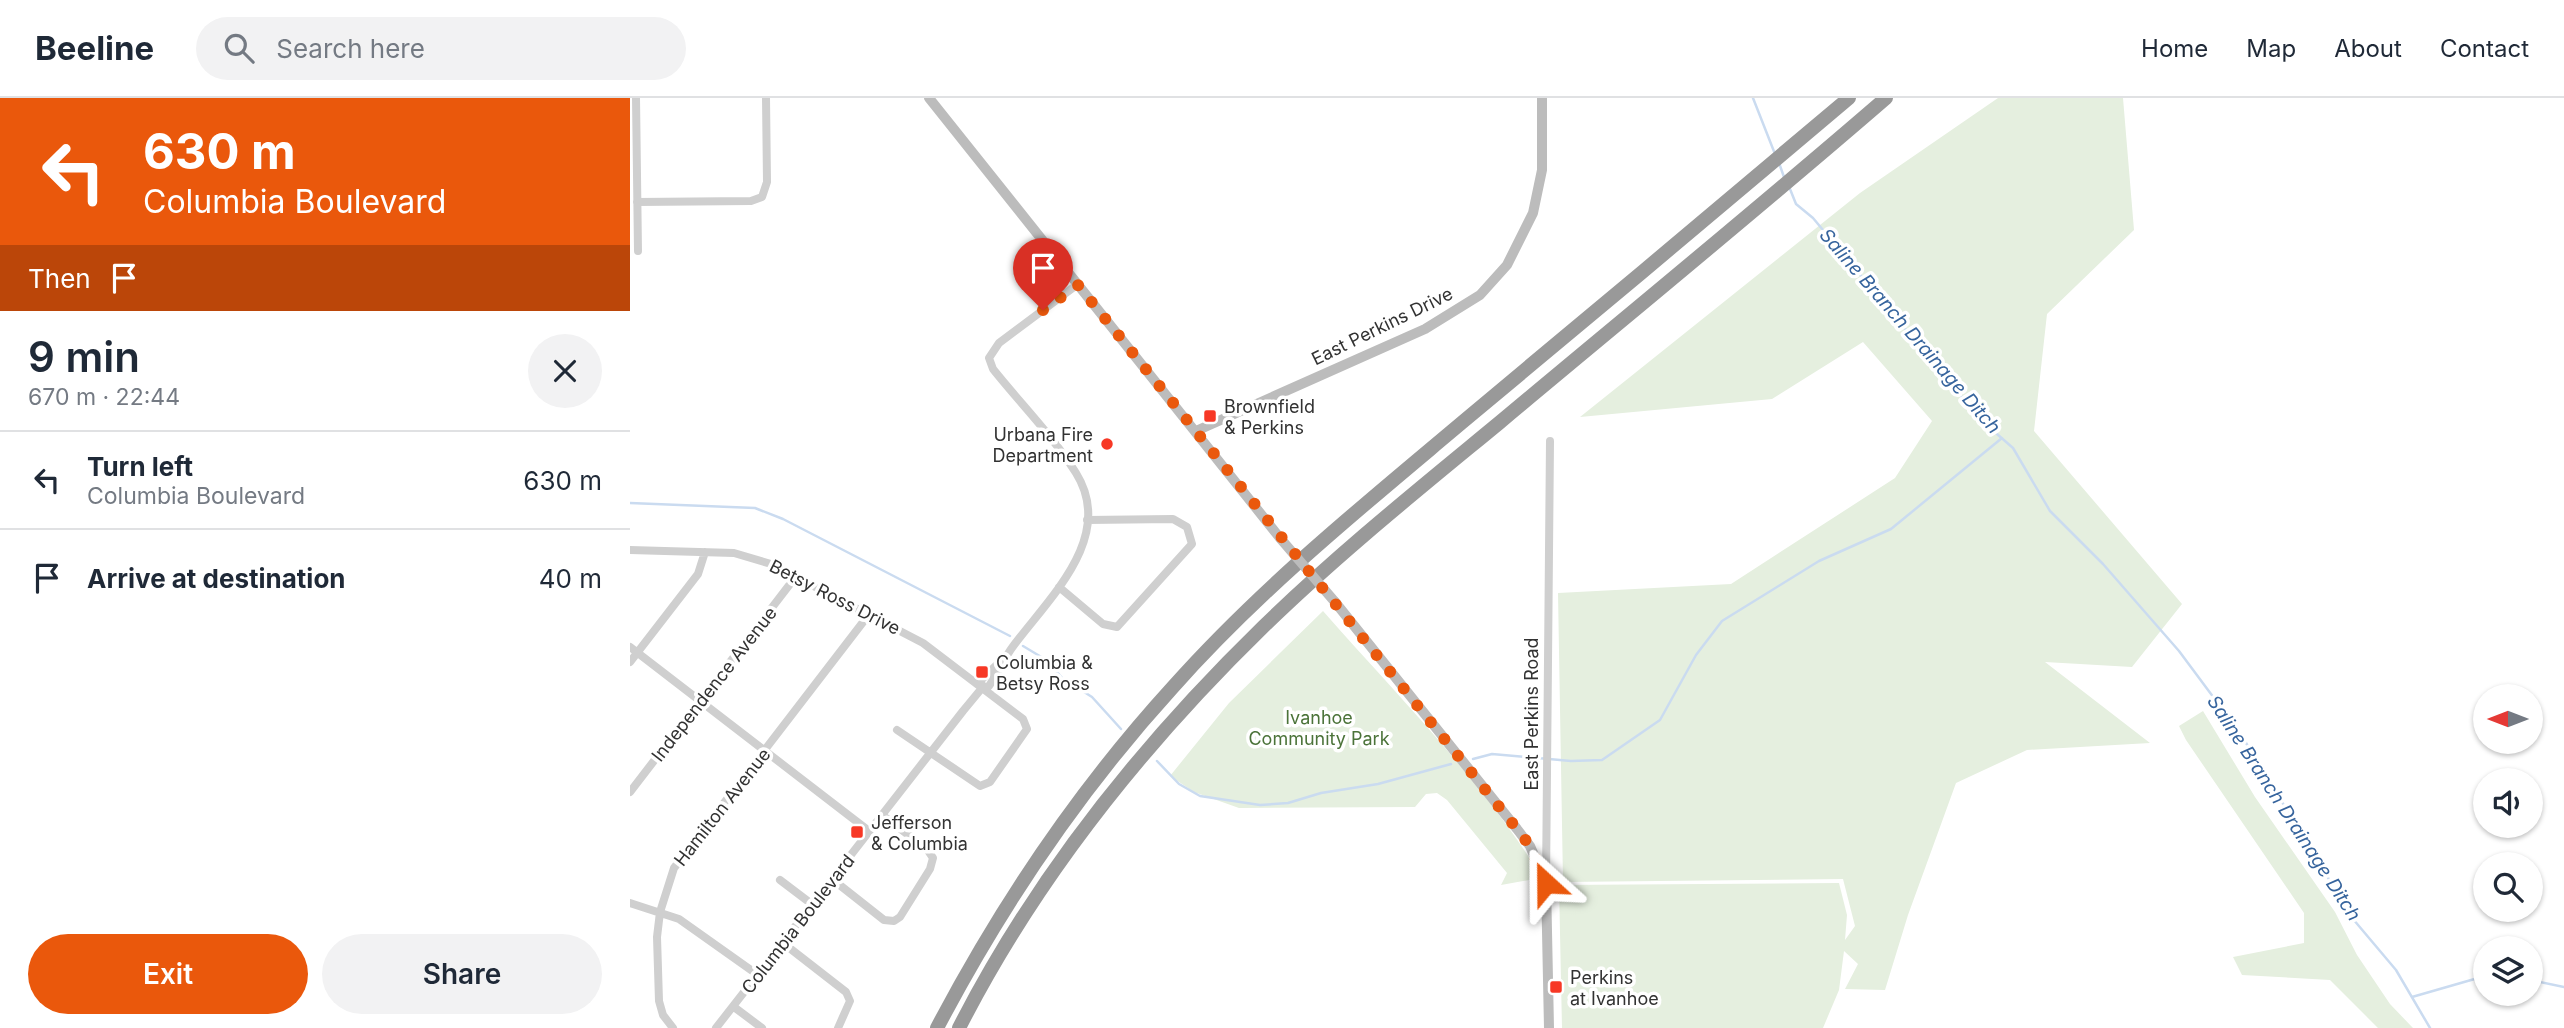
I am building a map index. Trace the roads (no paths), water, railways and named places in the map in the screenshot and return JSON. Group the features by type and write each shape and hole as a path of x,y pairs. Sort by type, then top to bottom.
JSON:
{"highway":[{"path":"937,1028 985,943 1071,813 1130,736 1220,636 1355,513 1850,98"},
{"path":"959,1028 1006,945 1076,842 1124,780 1214,677 1265,625 1368,532 1886,98"}],"street":[{"path":"636,98 638,251"},
{"path":"637,202 751,201 762,197 767,183 766,98"},
{"path":"929,98 1523,838 1546,883"},
{"name":"East Perkins Drive","path":"1196,431 1425,329 1473,300 1492,283 1519,246 1536,202 1542,159 1542,98"},
{"name":"Columbia Boulevard","path":"716,1028 982,688 981,680 1004,658 1059,587 1082,550 1087,520 1084,492 1076,473 993,369 989,358 999,343 1078,285"},
{"name":"East Perkins Road","path":"1549,1028 1546,883 1550,441"},
{"path":"1059,587 1102,624 1117,626 1192,544 1188,527 1180,521 1087,520"},
{"name":"Betsy Ross Drive","path":"630,550 705,552 751,557 797,575 923,643 1023,719 1027,729 990,782 974,785 932,752"},
{"path":"630,662 634,650 698,574 705,552"},
{"name":"Independence Avenue","path":"630,792 797,575"},
{"name":"Hamilton Avenue","path":"673,1028 663,1015 659,1001 660,912 679,861 870,613"},
{"path":"634,650 869,831"},
{"path":"897,730 932,752"},
{"path":"832,879 884,919 894,921 900,917 930,869 933,858 928,849 883,815"},
{"path":"780,880 813,905"},
{"path":"630,903 660,912 695,929 758,975"},
{"path":"783,943 849,997 848,1008 838,1028"},
{"path":"734,1007 762,1028"}],"waterway":[{"name":"Saline Branch Drainage Ditch","path":"1753,98 1775,154"},
{"name":"Saline Branch Drainage Ditch","path":"1779,163 1784,177"},
{"name":"Saline Branch Drainage Ditch","path":"1790,189 1796,204 1813,218 1981,420 2013,448 2050,511 2103,564 2179,651 2240,733 2353,919 2396,970 2430,1028"},
{"path":"1473,759 1492,754 1571,761 1602,760 1660,720 1696,655 1722,621 1819,561 1891,529 2002,438"},
{"path":"630,503 755,508 783,519 1010,636"},
{"path":"1023,646 1048,661 1062,678 1092,697 1121,729"},
{"path":"1157,761 1179,784 1200,796 1260,805 1288,803 1321,793 1378,784 1451,764"},
{"path":"2412,997 2473,979"},
{"path":"2543,983 2564,987"}],"place":[{"name":"Brownfield & Perkins","path":"1210,416"},
{"name":"Urbana Fire Department","path":"1107,444"},
{"name":"Columbia & Betsy Ross","path":"982,672"},
{"name":"Jefferson & Columbia","path":"857,832"},
{"name":"Perkins at Ivanhoe","path":"1556,987"}],"park label":[{"name":"Ivanhoe Community Park","path":"1319,727"}]}
